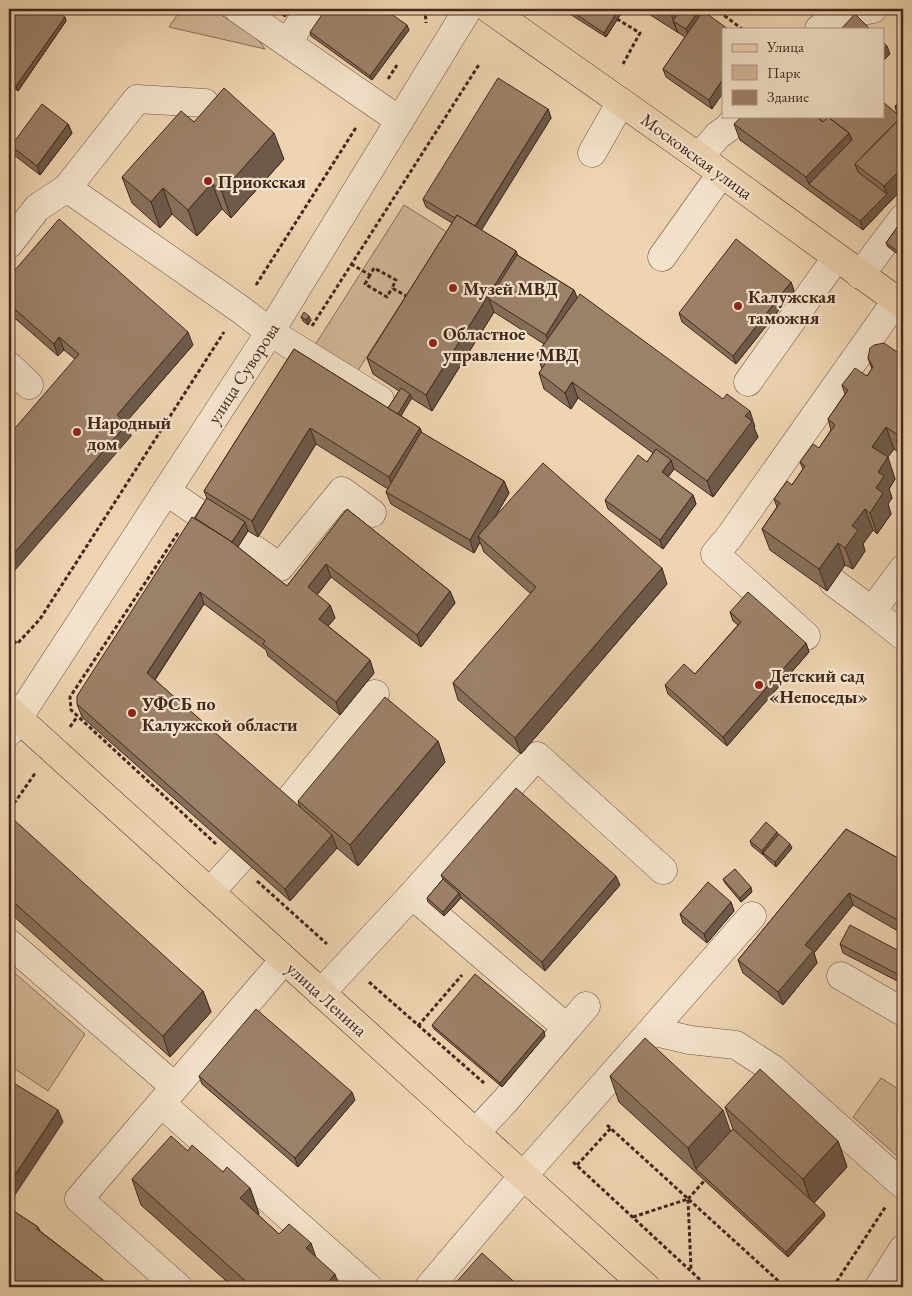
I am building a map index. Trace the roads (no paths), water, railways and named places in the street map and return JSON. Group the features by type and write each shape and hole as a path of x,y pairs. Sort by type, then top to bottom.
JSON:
{"main road":[{"name":"Московская улица","path":"489,9 699,157 900,303"},
{"name":"улица Ленина","path":"12,720 53,749 646,1287"}],"street":[{"path":"238,9 399,120"},
{"path":"287,43 310,9"},
{"name":"улица Суворова","path":"12,720 270,332 468,9"},
{"path":"820,28 835,16 873,9"},
{"path":"9,244 37,208 66,188 136,99 205,103"},
{"path":"592,153 621,102"},
{"path":"699,157 736,118"},
{"path":"662,257 722,174"},
{"path":"66,188 270,332 380,400"},
{"path":"860,275 903,218"},
{"path":"748,382 836,258"},
{"path":"806,636 715,554 730,536 754,524 900,303"},
{"path":"9,366 29,385"},
{"path":"166,491 199,513"},
{"path":"242,541 280,567 342,491 372,513"},
{"path":"887,602 903,569"},
{"path":"833,582 887,602 903,636"},
{"path":"286,804 375,694"},
{"path":"321,993 537,756 663,870"},
{"path":"210,892 239,861"},
{"path":"412,895 567,1028"},
{"path":"428,1287 752,916"},
{"path":"9,943 368,1287"},
{"path":"178,1287 79,1199 284,960"},
{"path":"841,976 903,1012"},
{"path":"476,1133 586,1006"},
{"path":"651,1031 690,1040 736,1045 774,1069 902,1184"},
{"path":"882,1286 903,1249"}],"place":[{"name":"Приокская","path":"208,181"},
{"name":"Музей МВД","path":"453,288"},
{"name":"Калужская таможня","path":"738,306"},
{"name":"Областное управление МВД","path":"433,343"},
{"name":"Народный дом","path":"77,432"},
{"name":"Детский сад «Непоседы»","path":"759,685"},
{"name":"УФСБ по Калужской области","path":"132,713"}]}
